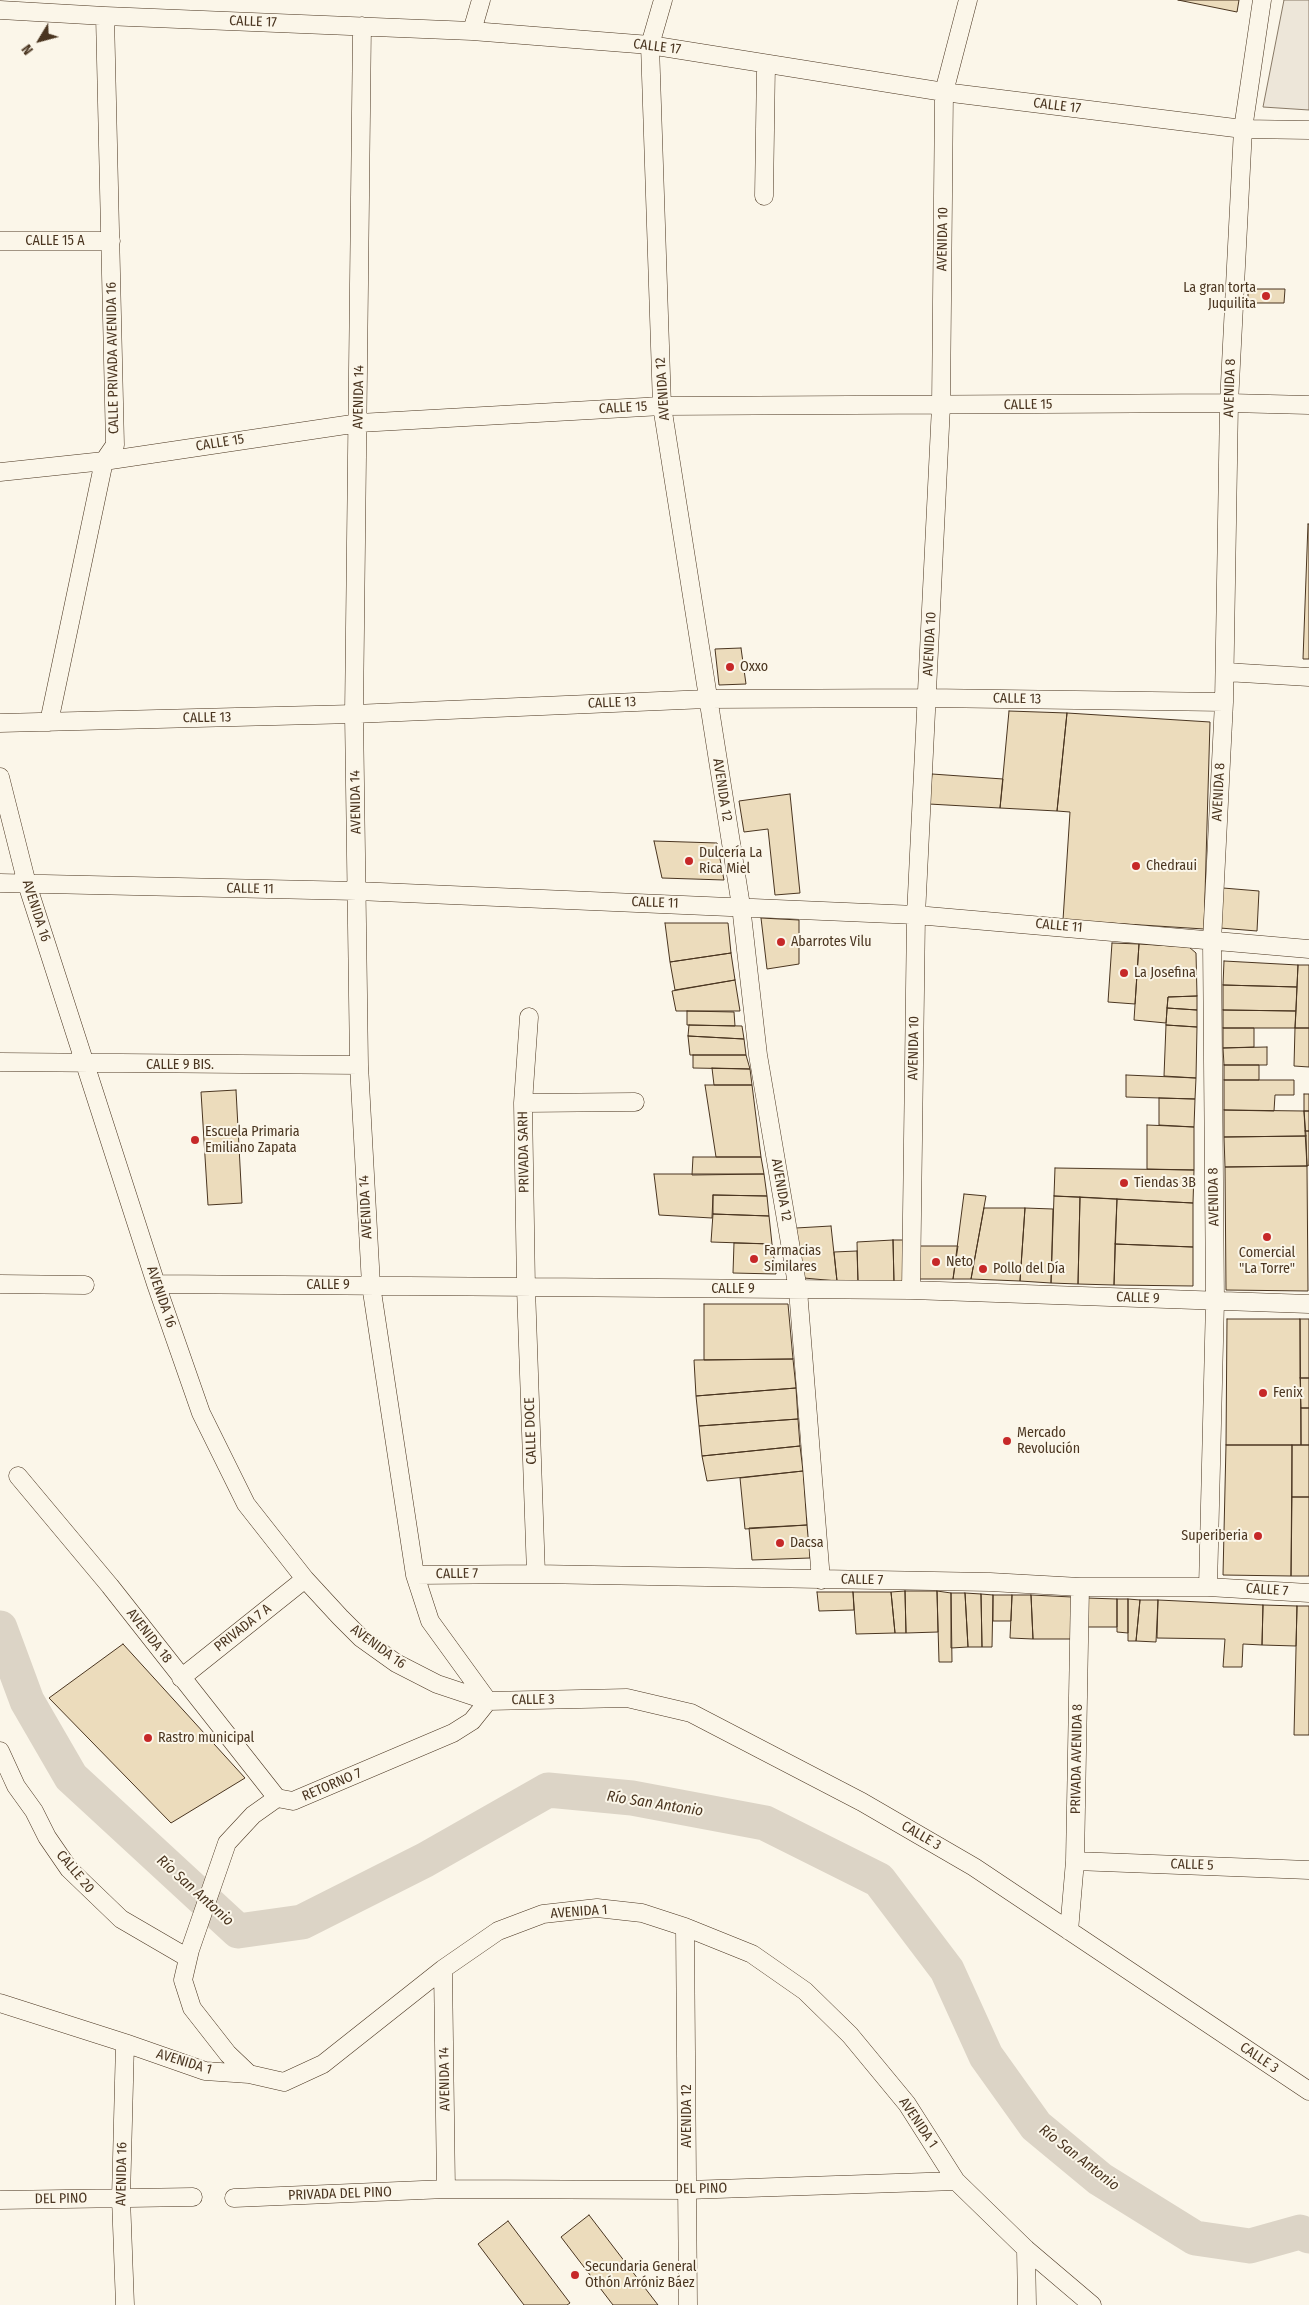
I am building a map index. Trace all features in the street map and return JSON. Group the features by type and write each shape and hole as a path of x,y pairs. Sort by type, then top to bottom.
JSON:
{"street":[{"path":"472,31 481,0"},
{"name":"AVENIDA 12","path":"663,0 650,45 662,406 741,906 758,1055 798,1290 821,1580"},
{"name":"AVENIDA 10","path":"912,1290 916,915 941,406 944,92 968,0"},
{"name":"AVENIDA 8","path":"1208,1586 1215,1301 1212,941 1225,672 1229,403 1244,129 1262,0"},
{"name":"CALLE 17","path":"0,10 472,31 650,45 944,92 1244,129 1309,130"},
{"name":"CALLE PRIVADA AVENIDA 16","path":"49,722 104,461 115,445 104,16"},
{"name":"AVENIDA 14","path":"362,26 359,422 354,714 359,1065 370,1285 416,1575"},
{"path":"764,196 766,64"},
{"name":"CALLE 15 A","path":"0,240 111,240"},
{"name":"CALLE 15","path":"0,472 104,461 359,422 662,406 1229,403 1309,405"},
{"path":"1225,672 1309,677"},
{"name":"CALLE 13","path":"0,723 354,714 707,699 928,698 1224,702"},
{"name":"AVENIDA 16","path":"0,777 27,884 156,1284 201,1413 246,1504 305,1579 361,1638 396,1663 437,1684 488,1701"},
{"name":"CALLE 11","path":"0,883 357,891 741,906 916,915 1309,949"},
{"name":"PRIVADA SARH","path":"526,1288 524,1103 528,1016"},
{"name":"CALLE 9 BIS.","path":"0,1062 359,1065"},
{"path":"524,1103 635,1102"},
{"path":"0,1284 85,1284"},
{"name":"CALLE 9","path":"156,1284 912,1290 1309,1304"},
{"name":"CALLE DOCE","path":"526,1288 536,1574"},
{"name":"AVENIDA 18","path":"18,1476 110,1586 277,1798"},
{"name":"CALLE 7","path":"416,1575 536,1574 990,1582 1080,1587 1208,1586 1309,1593"},
{"path":"416,1575 430,1621 488,1701"},
{"name":"PRIVADA 7 A","path":"181,1678 305,1579"},
{"name":"PRIVADA AVENIDA 8","path":"1069,1931 1074,1861 1080,1587"},
{"name":"CALLE 3","path":"488,1701 627,1698 691,1713 871,1807 974,1867 1309,2091"},
{"name":"RETORNO 7","path":"277,1798 293,1801 453,1733 472,1721 488,1701"},
{"name":"CALLE 20","path":"0,1751 16,1786 34,1810 47,1837 69,1869 121,1920 189,1954"},
{"path":"248,2074 228,2054 192,2008 183,1980 189,1954 226,1843 253,1815 277,1798"},
{"name":"CALLE 5","path":"1074,1861 1309,1870"},
{"name":"AVENIDA 1","path":"0,2003 205,2071 248,2074 284,2082 323,2064 443,1969 498,1931 543,1914 597,1908 642,1913 685,1926 752,1954 806,1991 850,2035 906,2104 956,2181 1026,2249 1092,2305"},
{"name":"AVENIDA 12","path":"685,1926 688,2305"},
{"name":"AVENIDA 14","path":"443,1969 446,2189"},
{"name":"AVENIDA 16","path":"125,2043 121,2198 125,2305"},
{"name":"DEL PINO","path":"446,2189 687,2190 956,2181"},
{"name":"PRIVADA DEL PINO","path":"234,2198 446,2189"},
{"name":"DEL PINO","path":"0,2200 193,2197"},
{"path":"1026,2249 1027,2305"}],"shaded area":[{"path":"1284,0 1309,0 1309,110 1263,107"}],"building":[{"path":"1178,0 1239,0 1237,12"},
{"name":"La gran torta Juquilita","path":"1248,289 1285,289 1284,303 1248,303"},
{"path":"1308,524 1309,659 1303,659"},
{"name":"Oxxo","path":"741,648 746,684 719,685 715,649"},
{"path":"1009,711 1067,713 1057,811 1000,808"},
{"name":"Chedraui","path":"1067,713 1210,722 1204,929 1063,920 1070,812 1057,811"},
{"path":"932,774 1003,779 1000,808 929,804"},
{"path":"790,794 800,893 775,895 768,829 744,832 739,801"},
{"name":"Dulcería La Rica Miel","path":"654,841 717,843 724,880 662,878"},
{"path":"1223,888 1259,891 1257,931 1220,928"},
{"name":"Abarrotes Vilu","path":"761,918 799,920 799,964 767,969"},
{"path":"665,923 728,923 731,953 670,962"},
{"name":"La Josefina","path":"1112,943 1139,944 1135,1004 1108,1002"},
{"path":"1139,944 1189,947 1196,953 1197,996 1168,997 1166,1023 1134,1020"},
{"path":"731,953 735,980 675,990 670,962"},
{"path":"1224,961 1298,965 1297,987 1223,985"},
{"path":"1298,965 1309,965 1309,1028 1295,1028"},
{"path":"735,980 740,1011 676,1011 672,991"},
{"path":"1223,985 1297,987 1296,1011 1223,1010"},
{"path":"1197,996 1197,1010 1167,1008 1168,997"},
{"path":"1167,1008 1197,1010 1197,1027 1166,1025"},
{"path":"1223,1010 1296,1011 1295,1028 1223,1028"},
{"path":"687,1011 734,1012 735,1026 687,1025"},
{"path":"689,1025 742,1026 744,1039 688,1036"},
{"path":"1166,1025 1197,1027 1196,1078 1164,1076"},
{"path":"1223,1028 1254,1028 1254,1047 1223,1048"},
{"path":"1295,1028 1309,1028 1309,1067 1294,1066"},
{"path":"688,1036 744,1039 746,1055 690,1055"},
{"path":"1267,1047 1267,1065 1224,1065 1223,1048"},
{"path":"693,1055 746,1055 750,1069 693,1068"},
{"path":"1224,1065 1259,1065 1259,1080 1224,1080"},
{"path":"712,1068 750,1069 752,1085 714,1085"},
{"path":"1126,1075 1196,1078 1195,1099 1126,1097"},
{"path":"1224,1080 1294,1080 1294,1095 1275,1095 1274,1111 1224,1110"},
{"path":"705,1085 752,1085 761,1157 716,1157"},
{"path":"236,1090 242,1203 208,1205 201,1092"},
{"path":"1304,1094 1309,1094 1309,1111 1304,1111"},
{"path":"1159,1098 1195,1099 1194,1127 1159,1125"},
{"path":"1224,1110 1304,1111 1306,1136 1224,1137"},
{"path":"1304,1111 1309,1111 1309,1131 1305,1131"},
{"path":"1147,1125 1194,1127 1194,1170 1147,1169"},
{"path":"1305,1131 1309,1131 1309,1165 1307,1166"},
{"path":"1306,1136 1307,1166 1225,1167 1224,1137"},
{"path":"693,1157 761,1157 764,1174 692,1175"},
{"name":"Comercial \"La Torre\"","path":"1307,1166 1308,1291 1226,1290 1225,1167"},
{"name":"Tiendas 3B","path":"1055,1168 1194,1170 1193,1203 1054,1196"},
{"path":"654,1174 764,1174 767,1196 713,1195 712,1218 659,1215"},
{"path":"964,1194 986,1196 971,1279 953,1279"},
{"path":"713,1195 767,1196 769,1216 713,1214"},
{"path":"1054,1196 1080,1197 1078,1284 1051,1283"},
{"path":"1080,1197 1117,1199 1114,1285 1078,1284"},
{"path":"1117,1199 1193,1203 1193,1247 1115,1244"},
{"path":"984,1208 1025,1208 1020,1281 971,1279"},
{"path":"1025,1208 1053,1209 1051,1283 1020,1281"},
{"path":"713,1214 769,1216 772,1244 711,1242"},
{"path":"831,1226 837,1281 804,1278 796,1228"},
{"path":"893,1240 903,1240 904,1283 894,1283"},
{"path":"893,1240 894,1283 858,1282 857,1242"},
{"name":"Farmacias Similares","path":"734,1243 772,1244 776,1274 733,1273"},
{"path":"1115,1244 1193,1247 1193,1286 1114,1285"},
{"name":"Neto","path":"918,1246 958,1246 953,1279 917,1279"},
{"path":"857,1251 858,1282 837,1281 834,1252"},
{"path":"704,1304 788,1304 793,1359 704,1360"},
{"name":"Fenix","path":"1227,1319 1300,1319 1301,1445 1226,1445"},
{"path":"1300,1319 1309,1319 1309,1378 1300,1378"},
{"path":"793,1359 796,1388 696,1396 694,1360"},
{"path":"1300,1378 1309,1378 1309,1408 1301,1408"},
{"path":"796,1388 798,1419 699,1426 696,1396"},
{"path":"1301,1408 1309,1408 1309,1445 1301,1445"},
{"path":"798,1419 800,1446 702,1456 699,1426"},
{"name":"Superiberia","path":"1226,1445 1292,1445 1291,1576 1223,1575"},
{"path":"1292,1445 1309,1445 1309,1497 1292,1497"},
{"path":"800,1446 803,1471 707,1481 702,1456"},
{"path":"803,1471 807,1525 745,1529 740,1478"},
{"path":"1292,1497 1309,1497 1309,1576 1291,1576"},
{"name":"Dacsa","path":"807,1525 810,1558 752,1560 749,1528"},
{"path":"905,1591 906,1633 895,1633 891,1592"},
{"path":"905,1591 937,1591 938,1632 906,1633"},
{"path":"937,1591 951,1593 952,1662 939,1662"},
{"path":"817,1592 853,1592 854,1610 819,1611"},
{"path":"853,1592 891,1592 895,1633 856,1634"},
{"path":"951,1593 965,1593 968,1647 951,1648"},
{"path":"965,1593 981,1594 982,1647 968,1647"},
{"path":"981,1594 993,1595 992,1647 982,1647"},
{"path":"993,1595 1012,1595 1011,1621 993,1621"},
{"path":"1012,1595 1031,1595 1033,1639 1010,1638"},
{"path":"1031,1595 1072,1597 1072,1639 1033,1639"},
{"path":"1087,1598 1117,1599 1117,1627 1087,1627"},
{"path":"1117,1599 1128,1599 1128,1633 1117,1632"},
{"path":"1128,1599 1140,1600 1136,1641 1128,1641"},
{"path":"1140,1600 1158,1600 1156,1642 1136,1641"},
{"path":"1158,1600 1263,1605 1262,1645 1243,1644 1242,1667 1223,1667 1225,1639 1157,1638"},
{"path":"1263,1605 1297,1606 1296,1646 1262,1645"},
{"path":"1297,1606 1309,1606 1309,1735 1294,1735"},
{"name":"Rastro municipal","path":"123,1644 245,1778 171,1823 49,1698"},
{"path":"589,2215 658,2305 613,2305 561,2237"},
{"path":"508,2221 570,2303 567,2305 524,2305 478,2244"}],"waterway":[{"name":"Río San Antonio","path":"0,1628 27,1701 71,1777 238,1931 302,1922 425,1860 548,1790 632,1798 765,1823 879,1880 947,1970 986,2056 1036,2126 1100,2179 1195,2238 1250,2246 1300,2232 1309,2236"}],"place":[{"name":"La gran torta Juquilita","path":"1266,296"},
{"name":"Oxxo","path":"730,667"},
{"name":"Dulcería La Rica Miel","path":"689,861"},
{"name":"Chedraui","path":"1136,866"},
{"name":"Abarrotes Vilu","path":"781,942"},
{"name":"La Josefina","path":"1124,973"},
{"name":"Escuela Primaria Emiliano Zapata","path":"195,1140"},
{"name":"Tiendas 3B","path":"1124,1183"},
{"name":"Comercial \"La Torre\"","path":"1267,1237"},
{"name":"Farmacias Similares","path":"754,1259"},
{"name":"Neto","path":"936,1262"},
{"name":"Pollo del Día","path":"983,1269"},
{"name":"Fenix","path":"1263,1393"},
{"name":"Mercado Revolución","path":"1007,1441"},
{"name":"Superiberia","path":"1258,1536"},
{"name":"Dacsa","path":"780,1543"},
{"name":"Rastro municipal","path":"148,1738"},
{"name":"Secundaria General Othón Arróniz Báez","path":"575,2275"}]}
